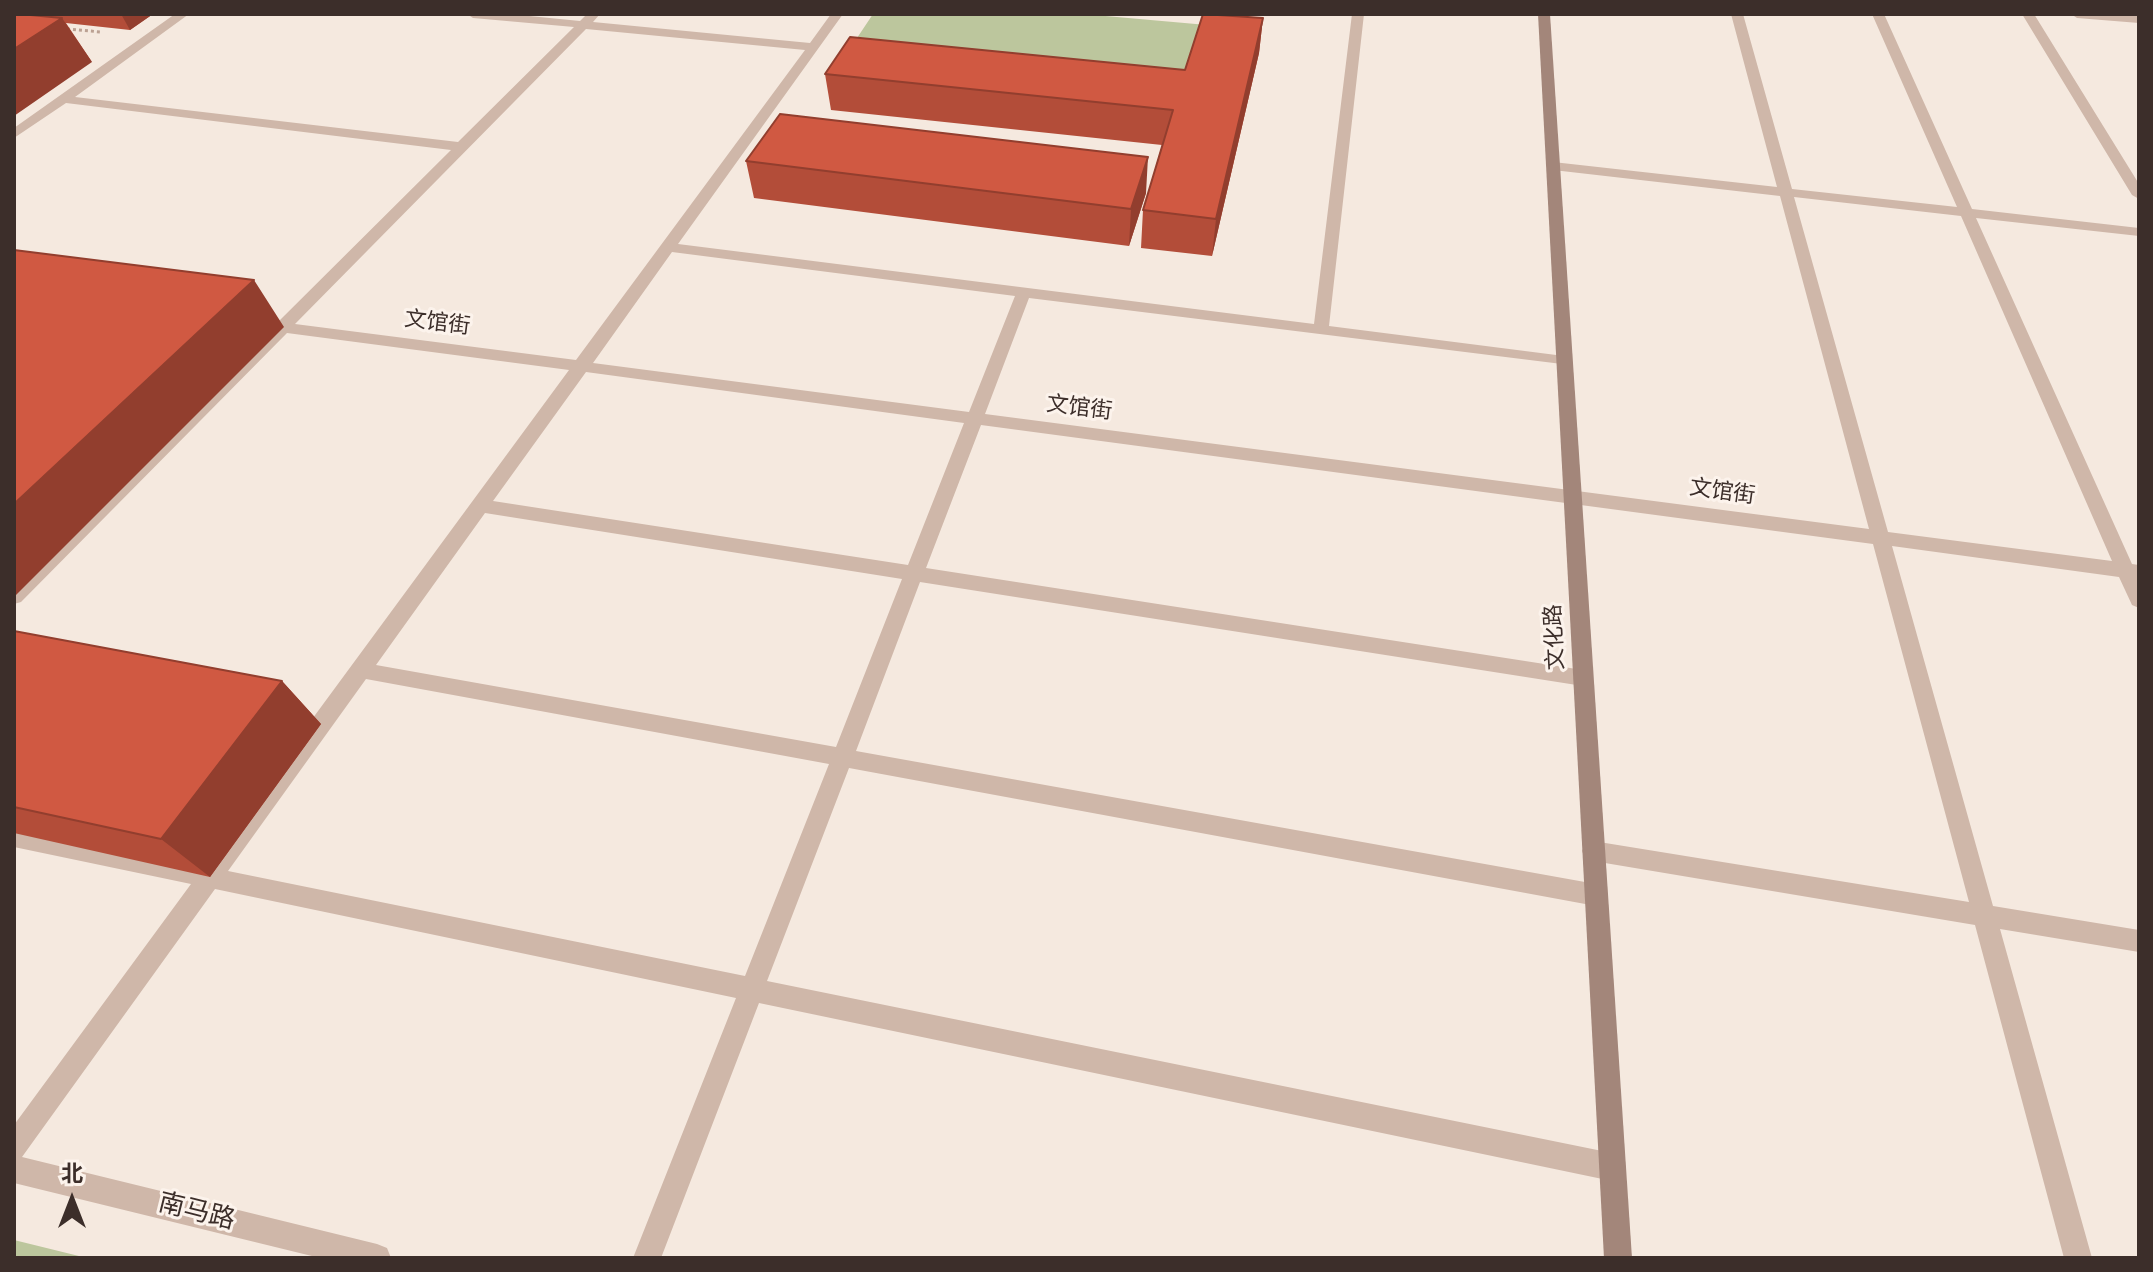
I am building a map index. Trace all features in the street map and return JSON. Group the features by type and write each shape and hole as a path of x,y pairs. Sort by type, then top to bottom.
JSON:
{"street":[{"path":"14,134 183,14"},
{"path":"473,14 589,19 813,47"},
{"path":"14,1147 837,14"},
{"path":"1321,330 1358,14"},
{"name":"文化路","path":"1544,14 1618,1258"},
{"path":"1737,14 2078,1258"},
{"path":"1878,14 2133,571 2139,600"},
{"path":"2028,14 2139,195"},
{"path":"2077,14 2139,19"},
{"path":"14,597 589,19"},
{"path":"63,99 463,147"},
{"path":"1553,166 2139,232"},
{"path":"668,247 1564,361"},
{"path":"647,1258 1024,292"},
{"name":"文馆街","path":"239,321 2133,571"},
{"path":"480,506 1583,678"},
{"path":"361,670 1596,895"},
{"path":"14,837 1612,1167"},
{"path":"1593,851 2139,941"},
{"name":"南马路","path":"14,1169 377,1258"}],"path":[{"path":"60,28 152,36"}],"green space":[{"path":"873,14 1083,14 1207,25 1182,106 835,71"},
{"path":"14,1240 87,1258 14,1258"}],"building":[{"path":"14,14 20,14 62,18 14,49"},
{"path":"1203,14 1263,18 1216,219 1143,210 1173,110 825,74 850,37 1185,70"},
{"path":"780,114 1148,157 1131,209 746,161"},
{"path":"14,250 254,280 14,504"},
{"path":"14,631 282,681 161,839 14,807"}]}
